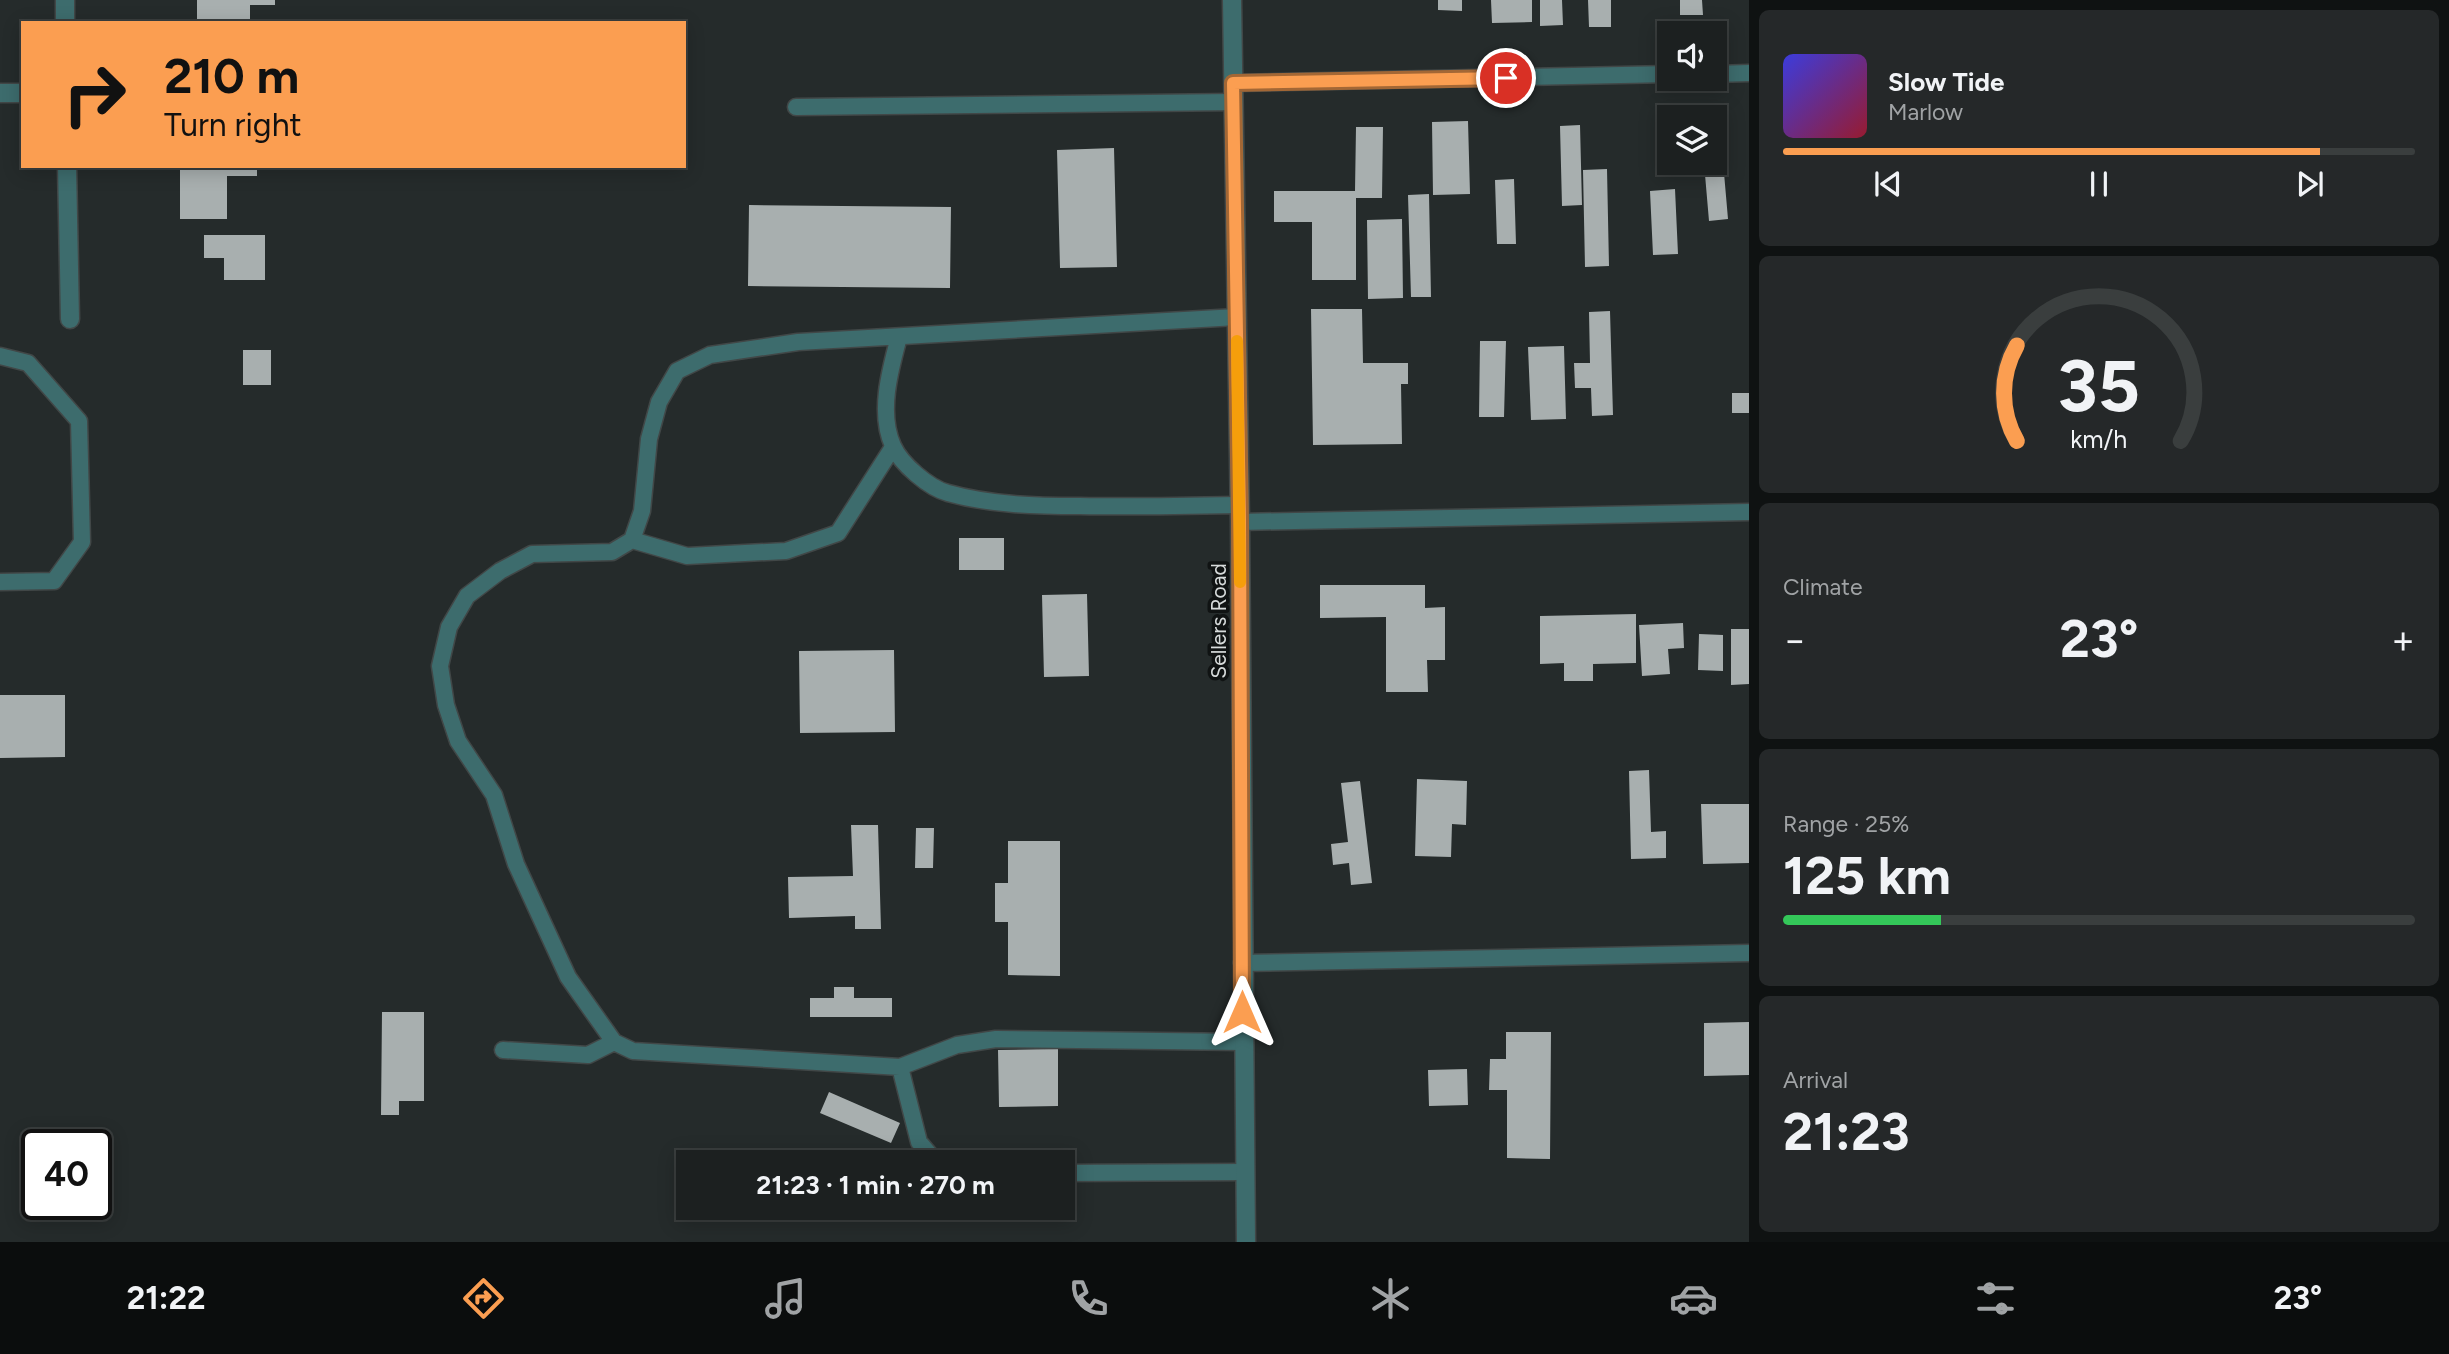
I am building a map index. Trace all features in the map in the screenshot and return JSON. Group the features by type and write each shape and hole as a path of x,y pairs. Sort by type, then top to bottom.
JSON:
{"street":[{"path":"65,0 65,21"},
{"name":"Sellers Road","path":"1232,0 1240,514 1246,1242"},
{"path":"0,93 21,93"},
{"path":"67,168 70,319"}],"lane":[{"path":"1727,74 1749,73"},
{"path":"1233,83 1657,74"},
{"path":"796,107 1234,102"},
{"path":"1237,317 798,342 710,355 677,371 659,402 649,439 642,511 632,540 612,552 532,554 500,570 467,596 449,627 440,666 446,705 458,741 494,795 516,864 568,977 614,1042 633,1051 900,1068 957,1045 996,1039 1243,1042"},
{"path":"899,337 888,380 887,420 893,447 916,475 946,493 1019,506 1146,508 1240,514 1749,512"},
{"path":"0,356 28,363 79,421 82,542 54,581 0,582"},
{"path":"632,540 687,556 786,551 838,533 893,447"},
{"path":"1242,963 1749,953"},
{"path":"503,1051 588,1055 614,1042"},
{"path":"900,1068 919,1142 926,1150"},
{"path":"1075,1173 1245,1172"}],"building":[{"path":"197,0 275,0 275,5 250,5 250,21 197,21"},
{"path":"1438,0 1462,0 1462,11 1438,10"},
{"path":"1491,0 1532,0 1532,22 1492,23"},
{"path":"1540,0 1562,0 1563,25 1540,26"},
{"path":"1588,0 1611,0 1611,27 1589,27"},
{"path":"1680,0 1702,0 1703,15 1680,15"},
{"path":"1468,121 1470,194 1433,195 1432,122"},
{"path":"1580,125 1582,205 1562,206 1560,126"},
{"path":"1356,127 1383,127 1382,198 1356,198 1356,280 1312,280 1312,222 1274,222 1274,191 1355,191"},
{"path":"1114,148 1117,267 1060,268 1057,150"},
{"path":"180,168 257,168 257,176 227,176 227,219 180,219"},
{"path":"1607,169 1609,266 1585,267 1583,170"},
{"path":"1705,175 1724,175 1728,219 1709,221"},
{"path":"1514,179 1516,244 1497,244 1495,180"},
{"path":"1675,189 1678,254 1653,255 1650,191"},
{"path":"1429,194 1431,297 1411,297 1408,195"},
{"path":"749,205 951,207 950,288 748,286"},
{"path":"1402,219 1403,298 1368,299 1367,220"},
{"path":"204,235 265,235 265,280 224,280 224,258 204,258"},
{"path":"1311,309 1362,309 1363,363 1408,363 1408,384 1401,384 1402,444 1313,445"},
{"path":"1610,311 1613,415 1592,416 1591,388 1575,388 1574,363 1590,363 1589,312"},
{"path":"1480,341 1506,341 1504,417 1479,417"},
{"path":"1564,346 1566,419 1531,420 1528,347"},
{"path":"243,350 271,350 271,385 243,385"},
{"path":"1732,393 1749,393 1749,413 1732,413"},
{"path":"959,538 1004,538 1004,570 959,570"},
{"path":"1320,585 1425,585 1425,608 1445,607 1445,660 1427,660 1428,692 1386,692 1386,617 1320,618"},
{"path":"1087,594 1089,676 1044,677 1042,595"},
{"path":"1636,614 1636,663 1593,664 1593,681 1564,681 1564,663 1540,664 1540,616"},
{"path":"1683,623 1684,648 1668,649 1670,674 1642,676 1639,625"},
{"path":"1731,629 1749,629 1749,684 1731,685"},
{"path":"1699,634 1723,635 1723,671 1698,670"},
{"path":"894,650 895,732 800,733 799,651"},
{"path":"0,695 65,695 65,757 0,758"},
{"path":"1649,770 1651,832 1666,831 1666,858 1631,859 1629,771"},
{"path":"1417,779 1467,781 1466,825 1452,824 1451,857 1415,856"},
{"path":"1360,781 1372,883 1351,885 1349,863 1333,865 1331,844 1348,842 1341,783"},
{"path":"1701,804 1749,804 1749,863 1703,864"},
{"path":"851,825 878,825 881,929 855,929 855,916 789,918 788,877 853,876"},
{"path":"916,828 934,828 933,868 915,868"},
{"path":"1008,841 1060,841 1060,976 1008,975 1008,922 995,922 995,883 1008,883"},
{"path":"834,987 854,987 854,998 892,998 892,1017 810,1017 810,998 834,998"},
{"path":"382,1012 424,1012 424,1101 399,1101 399,1115 381,1115"},
{"path":"1749,1022 1749,1075 1704,1076 1704,1023"},
{"path":"1506,1032 1551,1032 1550,1159 1507,1158 1507,1090 1489,1090 1490,1059 1506,1059"},
{"path":"1058,1049 1058,1106 999,1107 998,1050"},
{"path":"1467,1069 1468,1105 1429,1106 1428,1070"},
{"path":"829,1092 900,1123 891,1143 820,1113"}],"slow traffic":[{"path":"1237,341 1240,582"}],"route":[{"path":"1242,1012 1240,522 1233,83 1506,78"}]}
